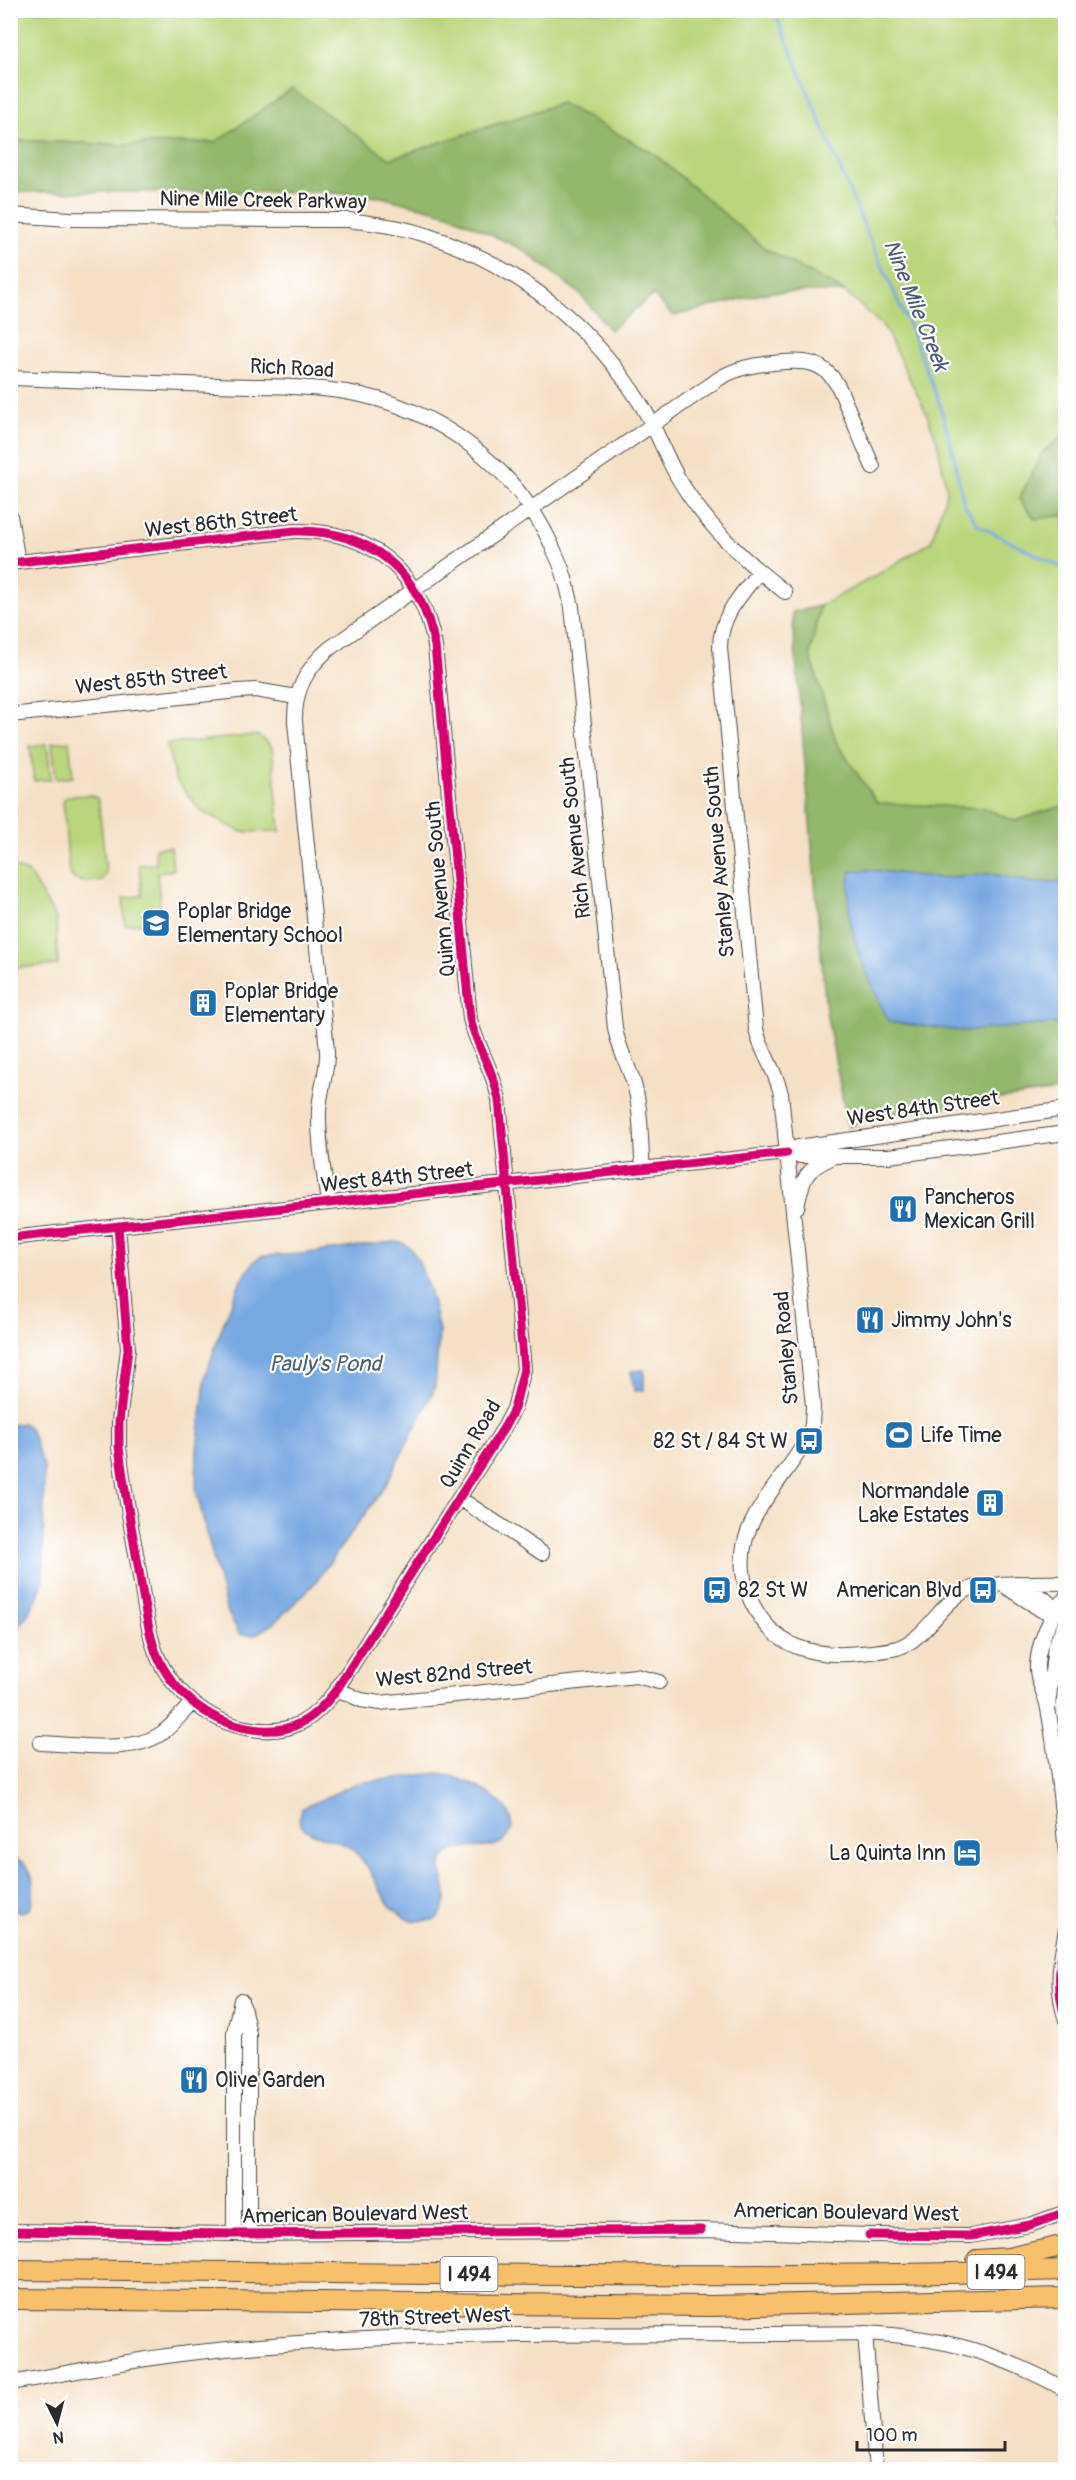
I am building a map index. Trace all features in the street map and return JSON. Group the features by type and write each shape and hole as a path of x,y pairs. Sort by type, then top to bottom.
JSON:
{"highway":[{"path":"927,2274 974,2260 1029,2255 1065,2246"},
{"name":"I 494","path":"10,2270 678,2277 1065,2270"},
{"name":"I 494","path":"10,2299 710,2306 1065,2298"},
{"path":"1038,2299 1065,2313"}],"street":[{"name":"Nine Mile Creek Parkway","path":"10,215 70,219 349,220 389,226 428,236 465,250 502,268 535,289 567,315 621,374 652,424 676,475 718,533 759,572 785,592"},
{"path":"328,1203 319,1123 327,1051 295,722 296,697 301,683 318,658 730,372 756,365 804,361 825,370 835,378 873,467"},
{"name":"Rich Road","path":"10,378 314,389 377,398 408,408 463,439 511,482 531,509"},
{"name":"Rich Avenue South","path":"531,509 556,554 573,607 615,1028 618,1046 633,1082 637,1100 643,1169"},
{"path":"10,516 14,563"},
{"name":"West 86th Street","path":"14,563 294,531 318,531 341,534 382,555 399,571 414,591"},
{"name":"Stanley Avenue South","path":"759,572 725,619 720,633 720,648 756,1029 762,1051 779,1082 787,1153"},
{"name":"Quinn Avenue South","path":"414,591 426,609 435,646 470,1019 475,1040 496,1086 507,1184"},
{"name":"West 85th Street","path":"10,715 238,691 256,690 296,697"},
{"name":"West 84th Street","path":"787,1153 798,1147 1065,1109"},
{"name":"West 84th Street","path":"10,1238 787,1153 800,1156 833,1157 889,1156 1065,1133"},
{"name":"Stanley Road","path":"787,1153 813,1390 813,1419 808,1437 800,1452 755,1519 746,1537 743,1556 747,1592 753,1607 767,1627 793,1646 826,1655 889,1650 900,1647 920,1635 945,1606 968,1588 985,1584 1008,1583"},
{"path":"794,1218 807,1173 816,1165 833,1157"},
{"name":"Quinn Road","path":"337,1689 514,1408 524,1369 507,1184"},
{"path":"118,1226 128,1349 119,1422 121,1469 153,1647 174,1684 192,1703 226,1722 246,1728 266,1731 284,1730 301,1724 316,1714 337,1689"},
{"path":"459,1498 542,1553"},
{"path":"1008,1583 1065,1583"},
{"path":"1008,1583 1041,1610 1062,1616"},
{"path":"1065,1598 1062,1616 1044,1637 1037,1665 1038,1682 1048,1706 1065,1852"},
{"name":"West 82nd Street","path":"337,1689 360,1700 380,1703 636,1676 659,1682"},
{"path":"40,1743 135,1745 163,1732 192,1703"},
{"path":"1065,1929 1058,1979 1065,2020"},
{"path":"234,2234 234,2033 241,2000 249,2034 249,2234"},
{"name":"American Boulevard West","path":"10,2231 249,2234 701,2230 970,2236 1030,2225 1065,2212"},
{"path":"865,2333 876,2469"},
{"name":"78th Street West","path":"10,2383 189,2353 355,2341 493,2335 865,2333 904,2335 970,2348 1007,2360 1065,2390"}],"green space":[{"path":"11,11 1065,11 1065,434 1042,453 1035,519 1065,515 1065,805 1015,821 983,808 877,804 836,742 810,654 820,606 931,542 947,491 937,441 926,412 884,327 845,292 764,248 653,153 561,103 390,159 292,90 216,142 124,145 11,140"},
{"path":"292,89 390,159 561,103 653,153 764,248 845,292 770,292 673,316 653,295 610,330 580,294 523,250 449,214 381,197 318,192 16,192 11,188 11,140 124,145 216,142"},
{"path":"1065,434 1065,515 1035,519 1019,499 1042,453"},
{"path":"820,606 810,654 836,742 877,803 983,808 1015,821 1065,805 1065,881 1037,883 991,874 939,878 870,870 851,871 962,1031 1065,1023 1065,1090 871,1117 848,1128 826,1011 792,612"},
{"path":"258,735 272,747 280,831 241,832 201,811 175,779 167,744"},
{"path":"69,741 73,777 56,779 52,743"},
{"path":"47,744 51,779 34,781 30,746"},
{"path":"90,795 97,798 99,805 106,872 102,881 83,882 69,873 63,800 69,796"},
{"path":"171,847 173,870 157,872 162,921 125,925 123,898 142,896 139,865 156,864 155,848"},
{"path":"10,866 28,872 56,918 58,965 11,968"}],"water":[{"path":"870,870 939,878 991,874 1037,883 1065,881 1065,1023 962,1031 889,1022 857,948 849,910 851,871"},
{"name":"Pauly's Pond","path":"392,1242 403,1243 409,1247 418,1259 430,1292 439,1331 435,1388 384,1488 313,1585 274,1623 255,1635 240,1635 226,1609 196,1490 197,1450 206,1374 222,1327 240,1282 255,1260 263,1256 301,1254"},
{"path":"644,1370 644,1390 634,1391 631,1371"},
{"path":"23,1423 30,1428 44,1468 43,1580 31,1609 11,1633 11,1425"},
{"path":"437,1773 460,1779 489,1794 501,1803 509,1814 512,1825 508,1836 494,1846 459,1849 445,1856 441,1869 446,1903 442,1912 435,1920 411,1921 389,1904 356,1853 342,1843 308,1831 299,1819 301,1809 357,1783"},
{"path":"11,1858 25,1865 32,1877 33,1892 30,1909 21,1912 11,1910"}],"waterway":[{"name":"Nine Mile Creek","path":"774,10 864,226 911,330 940,405 964,504 978,525 1066,570"}],"cycle path":[{"path":"10,563 294,531 321,532 346,538 368,547 388,560 404,576 418,596 428,619 435,646 470,1019 497,1089 499,1100 524,1369 514,1409 505,1426 337,1689 311,1717 290,1727 279,1730 252,1729 220,1719 205,1711 178,1689 159,1660 153,1644 119,1446 119,1422 128,1349 118,1226"},
{"path":"10,1238 787,1153"},
{"path":"1066,1929 1060,1963 1061,1997 1066,2020"},
{"path":"869,2235 971,2236 1030,2225 1066,2212"},
{"path":"10,2231 234,2234 701,2230"}],"place":[{"name":"Poplar Bridge Elementary School","path":"156,923"},
{"name":"Poplar Bridge Elementary","path":"203,1003"},
{"name":"Pancheros Mexican Grill","path":"903,1209"},
{"name":"Jimmy John's","path":"870,1320"},
{"name":"Life Time","path":"899,1435"},
{"name":"82 St / 84 St W","path":"809,1441"},
{"name":"Normandale Lake Estates","path":"990,1503"},
{"name":"82 St W","path":"717,1590"},
{"name":"American Blvd","path":"983,1590"},
{"name":"La Quinta Inn","path":"967,1853"},
{"name":"Olive Garden","path":"194,2080"}]}
